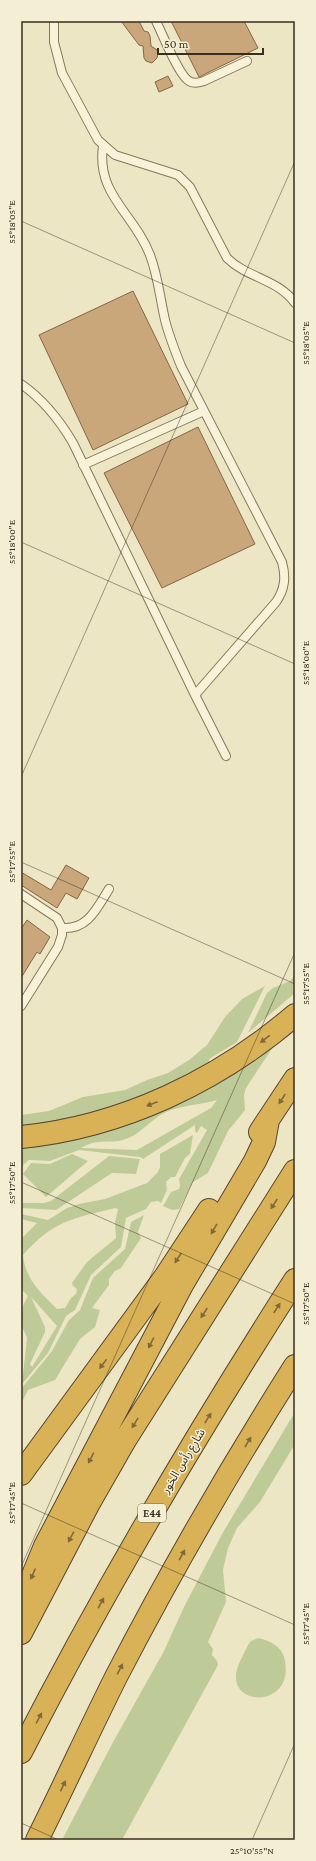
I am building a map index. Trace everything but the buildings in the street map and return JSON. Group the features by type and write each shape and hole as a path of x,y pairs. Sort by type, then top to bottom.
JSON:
{"highway":[{"path":"21,1137 57,1131 106,1119 160,1101 226,1066 256,1046 295,1015"},
{"path":"21,1474 165,1277 295,1079"},
{"path":"21,1604 45,1546 182,1285 255,1161 264,1142 268,1120"},
{"path":"21,1632 89,1503 125,1440 295,1171"},
{"name":"شارع رأس الخور","path":"21,1752 88,1625 140,1533 193,1443 295,1280"},
{"path":"37,1840 116,1677 158,1599 236,1461 295,1366"}],"lane":[{"path":"54,21 54,42 62,73 94,134 103,146 115,155 173,173 183,178 190,187 227,258 235,266 245,272 276,286 295,303"},
{"path":"156,21 181,73 188,81 198,83 204,81 247,61"},
{"path":"103,146 101,167 107,187 132,222 150,254 156,271 165,319 175,351 204,411 282,562 285,580 276,602 195,695"},
{"path":"21,384 44,402 55,415 73,443 226,756"},
{"path":"83,465 204,411"},
{"path":"62,928 77,927 89,920 109,889"},
{"path":"21,894 52,914 60,923 62,928 61,941 58,947 21,1006"}],"green space":[{"path":"295,975 295,993 248,1033 267,993 273,988 290,981"},
{"path":"265,986 237,1042 209,1059 209,1067 108,1110 21,1129 21,1115 49,1111 83,1097 125,1090 147,1080 168,1073 189,1060 207,1045 225,1017 242,999"},
{"path":"275,1044 246,1088 244,1095 245,1110 228,1131 208,1173 193,1182 179,1209 172,1210 163,1206 171,1192 179,1189 179,1179 207,1130 201,1126 197,1133 195,1131 195,1125 143,1159 140,1157 79,1150 50,1161 29,1160 21,1169 21,1144 191,1097 235,1073","holes":["217,1100 211,1108 137,1150 81,1148 94,1143 120,1141 126,1139 136,1134 166,1112"]},
{"path":"193,1135 190,1154 185,1158 175,1177 171,1177 166,1182 167,1190 161,1203 158,1201 151,1202 146,1209 126,1218 121,1247 91,1275 75,1310 66,1316 48,1353 22,1384 27,1338 20,1316 28,1296 21,1289 21,1239 37,1223 21,1219 21,1214 48,1220 67,1208 105,1199 147,1183 158,1172 160,1167 160,1154","holes":["115,1208 118,1209 115,1223 116,1238 87,1262 72,1283 77,1289 76,1294 71,1298 65,1308 57,1309 30,1278 24,1264 23,1255 44,1234 64,1222","31,1297 57,1326 32,1367 30,1364 45,1332 45,1327"]},
{"path":"72,1154 88,1161 46,1197 23,1174 31,1163 50,1164"},
{"path":"109,1156 140,1159 136,1174 112,1173 56,1210 21,1208 21,1203 44,1203 51,1201"},
{"path":"144,1215 138,1232 141,1238 121,1268 115,1271 109,1279 109,1285 92,1308 100,1310 95,1327 80,1339 55,1380 28,1390 21,1404 21,1389 52,1351 69,1320 80,1310 93,1278 125,1249 131,1222"},
{"path":"295,1412 295,1444 260,1502 237,1528 228,1548 223,1570 226,1602 208,1642 213,1649 212,1655 217,1661 218,1665 122,1840 62,1840 112,1744 164,1651 184,1607 222,1534"},
{"path":"258,1638 274,1644 280,1650 284,1657 286,1673 282,1685 274,1693 264,1697 254,1697 244,1693 238,1686 236,1676 239,1664 248,1645 251,1641"}]}
